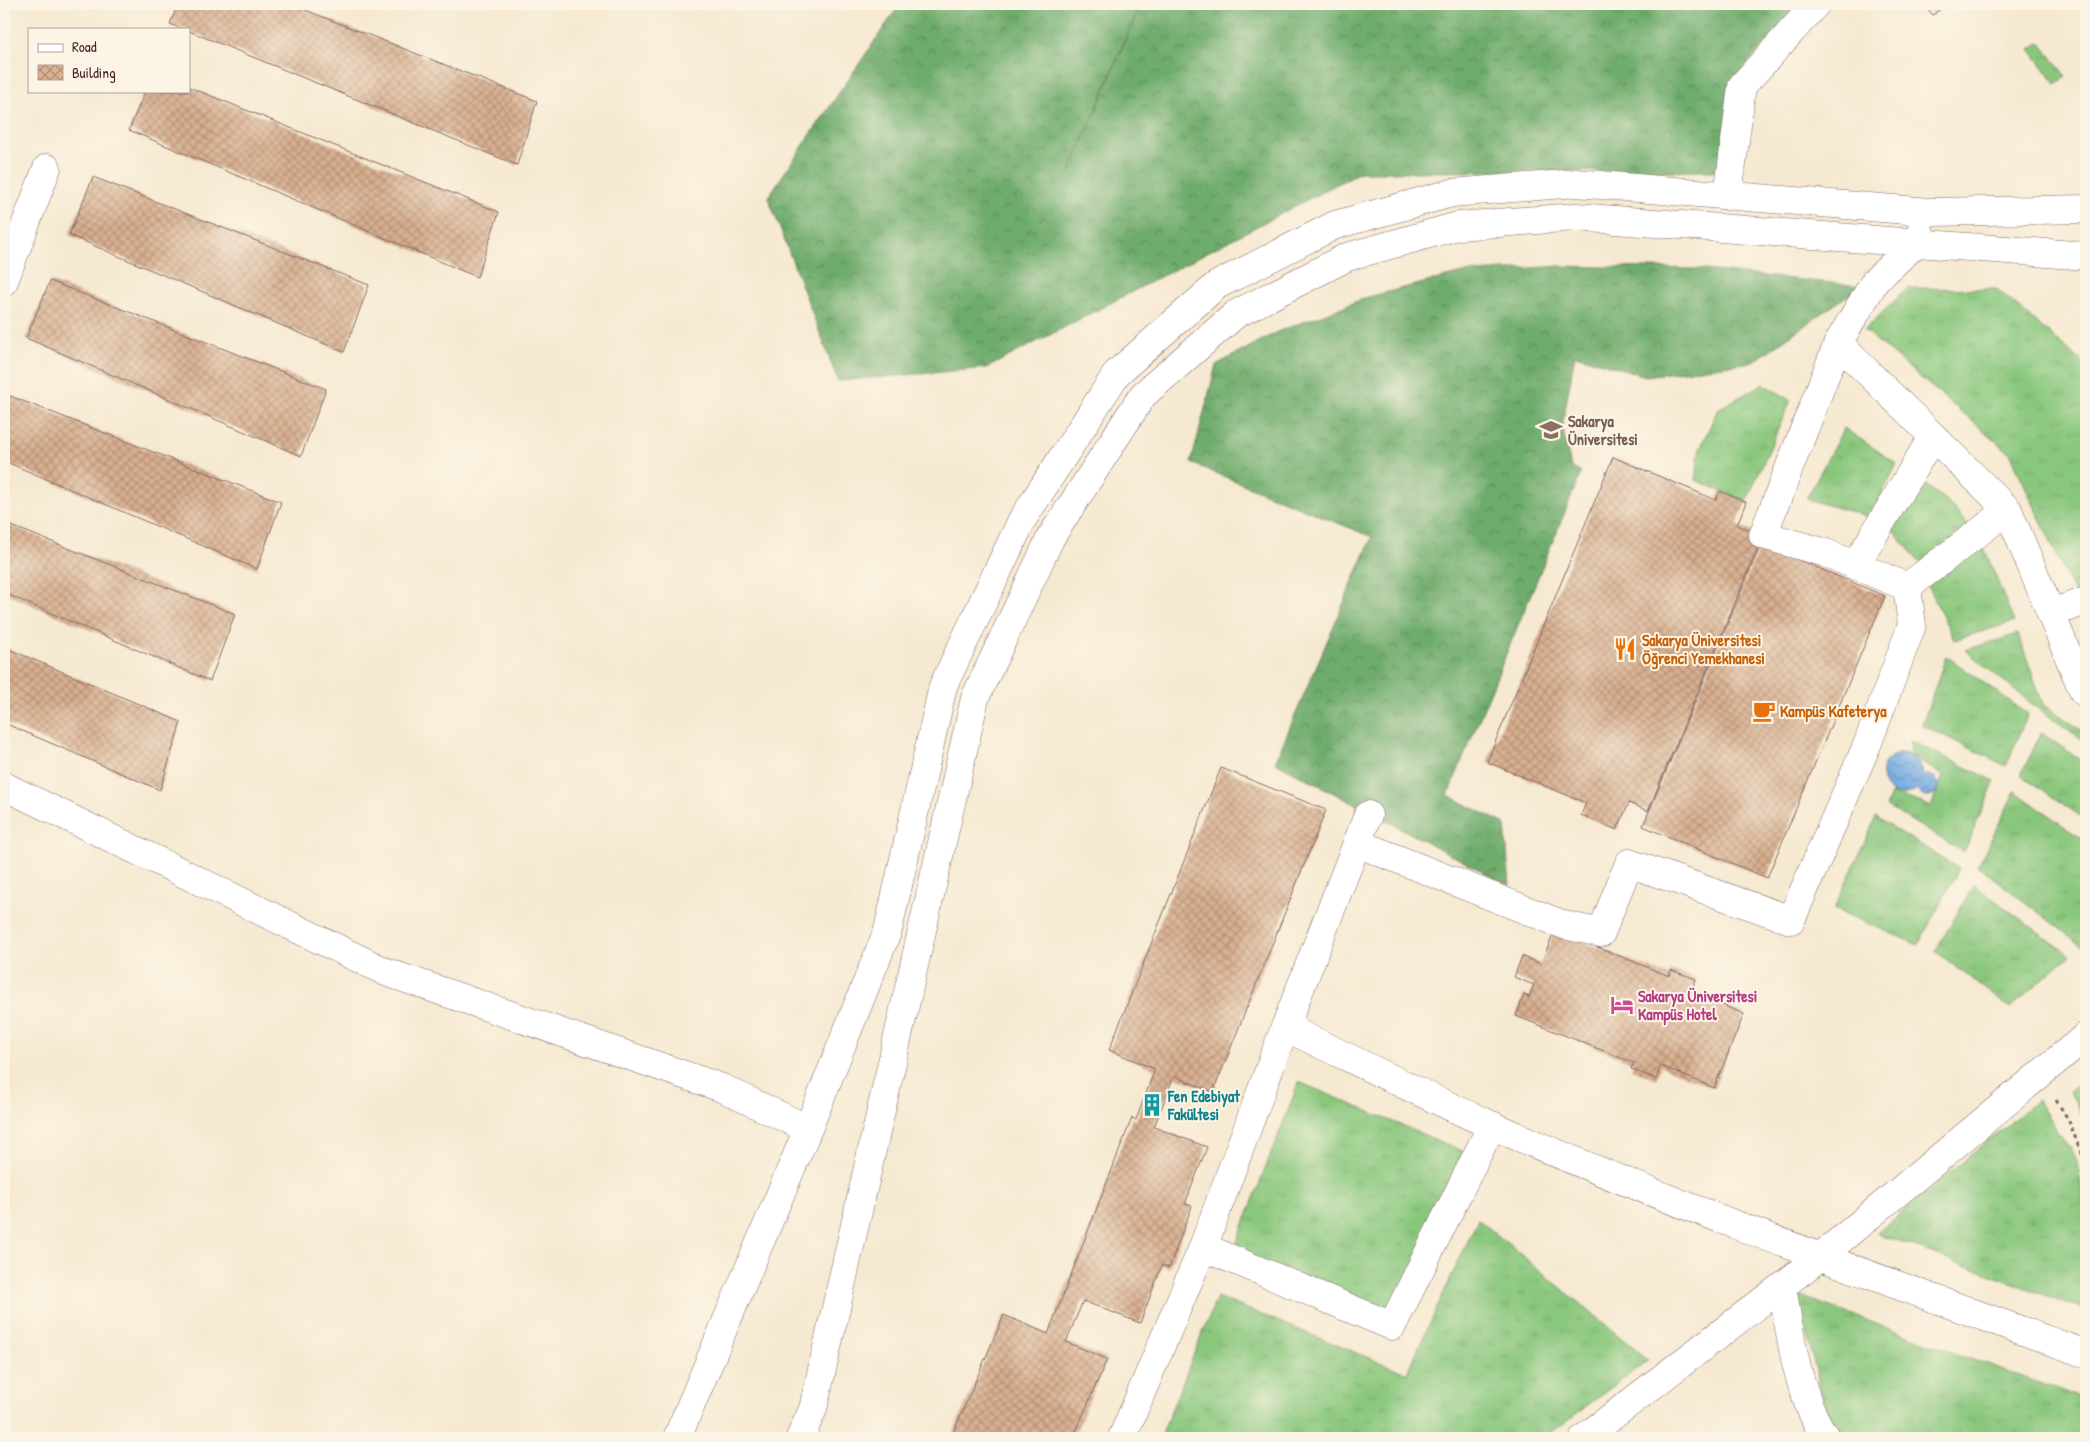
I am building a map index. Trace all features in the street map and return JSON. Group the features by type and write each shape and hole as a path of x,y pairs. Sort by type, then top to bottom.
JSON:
{"street":[{"path":"1728,196 1742,86 1816,4"},
{"path":"4,281 47,168"},
{"path":"677,1438 808,1129 888,930 943,686 1022,520 1117,373 1217,285 1335,225 1452,193 1576,183 1930,212 2086,209"},
{"path":"1907,587 1826,553 1762,535 1838,342 1875,280 1916,243 1930,212"},
{"path":"800,1438 813,1409 975,698 1051,537 1143,395 1236,314 1347,257 1458,226 1576,218 2086,256"},
{"path":"1838,342 2008,510 2083,691 2086,693"},
{"path":"1855,566 1933,436"},
{"path":"1907,587 2008,510"},
{"path":"1357,843 1564,925 1602,933 1629,863 1791,920 1866,745 1912,625 1907,587"},
{"path":"2051,613 2086,601"},
{"path":"4,786 386,972 722,1088 808,1129"},
{"path":"1122,1438 1202,1247 1368,815"},
{"path":"1285,1027 1492,1125 1622,1180 1820,1257 2086,1354"},
{"path":"1584,1438 1820,1257 2086,1036"},
{"path":"1202,1247 1392,1326 1492,1125"},
{"path":"1782,1286 1794,1357 1816,1423 1826,1438"}],"path":[{"path":"2040,1074 2068,1120 2086,1165"}],"green space":[{"path":"900,4 1140,4 1070,172 1141,4 1803,4 1747,64 1722,171 1360,172 987,368 838,381 768,197"},
{"path":"2040,42 2066,77 2056,84 2030,49"},
{"path":"1559,266 1696,269 1861,286 1753,362 1646,376 1575,355 1562,426 1571,467 1581,473 1448,795 1505,824 1510,886 1275,762 1372,537 1191,463 1216,365 1277,332 1368,297 1462,273"},
{"path":"1908,288 1997,289 2086,365 2086,599 2078,602 2010,453 1864,330"},
{"path":"1763,384 1791,400 1746,502 1696,480 1699,451 1718,409"},
{"path":"1844,428 1897,464 1870,517 1806,499"},
{"path":"1919,480 1948,502 1973,531 1920,563 1887,523"},
{"path":"1984,548 2014,622 1954,640 1925,579"},
{"path":"2018,634 2043,704 2086,733 2086,742 2037,708 1965,650"},
{"path":"1946,656 2028,714 2006,766 1922,725"},
{"path":"2041,733 2086,763 2086,820 2021,775"},
{"path":"1911,741 1995,781 1964,852 1886,806 1892,793 1931,806 1943,776 1910,754"},
{"path":"2015,791 2086,842 2085,948 1978,866"},
{"path":"1876,817 1959,869 1918,945 1834,909"},
{"path":"1974,885 2070,955 2010,1008 1935,951"},
{"path":"2086,1079 2086,1122 2070,1092"},
{"path":"1299,1082 1467,1153 1399,1326 1233,1252"},
{"path":"2037,1100 2078,1161 2086,1226 2086,1310 1877,1233"},
{"path":"1478,1219 1648,1360 1544,1438 1160,1438 1217,1297 1407,1373"},
{"path":"1797,1295 2086,1400 2086,1438 1841,1438 1829,1423"}],"water":[{"path":"1902,753 1911,756 1917,761 1923,776 1928,775 1936,778 1939,786 1935,794 1927,797 1922,796 1917,789 1905,794 1896,794 1888,789 1883,781 1884,764 1891,757"}],"building":[{"path":"178,4 290,4 537,101 517,165 190,31 190,28 180,28 170,24"},
{"path":"1923,4 1946,4 1933,15"},
{"path":"190,87 499,212 477,277 129,130 145,92 190,92"},
{"path":"93,177 369,285 344,352 69,235"},
{"path":"50,281 326,389 301,456 26,338"},
{"path":"5,394 281,502 257,569 4,461"},
{"name":"Sakarya Üniversitesi Öğrenci Yemekhanesi","path":"1613,457 1716,500 1720,491 1746,502 1737,525 1763,535 1648,811 1629,803 1617,830 1581,815 1586,803 1487,762"},
{"path":"4,523 235,614 210,681 4,593"},
{"name":"Kampüs Kafeterya","path":"1761,544 1885,596 1767,878 1643,826"},
{"path":"4,647 181,722 160,790 4,723"},
{"name":"Fen Edebiyat Fakültesi","path":"1221,768 1326,810 1213,1092 1174,1076 1154,1127 1207,1147 1185,1204 1192,1206 1169,1268 1162,1265 1140,1323 1083,1301 1066,1342 1107,1359 1073,1438 951,1438 1004,1315 1048,1334 1132,1118 1136,1120 1155,1069 1109,1050"},
{"name":"Sakarya Üniversitesi Kampüs Hotel","path":"1555,930 1669,976 1671,970 1696,979 1691,992 1744,1014 1714,1088 1661,1066 1656,1079 1631,1069 1634,1063 1516,1016 1524,995 1529,997 1534,985 1514,977 1522,956 1541,964"}],"place":[{"name":"Sakarya Üniversitesi","path":"1551,430"},
{"name":"Sakarya Üniversitesi Öğrenci Yemekhanesi","path":"1625,649"},
{"name":"Kampüs Kafeterya","path":"1764,711"},
{"name":"Sakarya Üniversitesi Kampüs Hotel","path":"1622,1005"},
{"name":"Fen Edebiyat Fakültesi","path":"1152,1105"}]}
